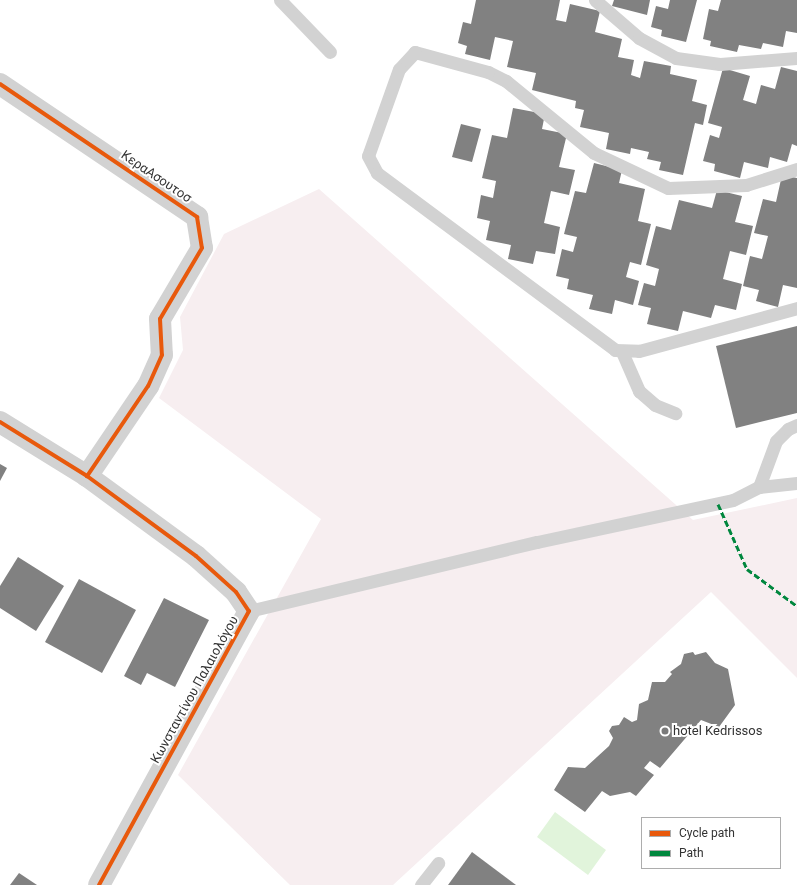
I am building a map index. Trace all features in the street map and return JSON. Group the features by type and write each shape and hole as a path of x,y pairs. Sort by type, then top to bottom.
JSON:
{"street":[{"name":"ΚεραΑσουτοσ","path":"0,84 197,217 202,248 160,320 162,355 148,386 87,476"},
{"name":"Κωνσταντίνου Παλαιολόγου","path":"0,422 87,476 196,556 236,592 249,611 99,885"}],"lane":[{"path":"280,0 330,52"},
{"path":"595,0 639,38 676,58 720,64 797,58"},
{"path":"675,413 655,405 639,391 622,352 377,173 371,165 369,147 407,56 415,52 426,53 506,81 594,152 668,188 746,184 797,169"},
{"path":"622,352 639,351 797,308"},
{"path":"759,487 776,442 788,429 797,425"},
{"path":"249,611 537,542 733,500 759,487 797,483"},
{"path":"422,885 438,863"}],"shaded area":[{"path":"319,189 693,520 797,498 797,678 711,592 393,885 290,885 178,775 321,519 159,398 183,350 180,317 224,234"},
{"path":"555,812 606,850 588,875 537,837"}],"building":[{"path":"476,0 560,0 556,20 566,22 570,4 600,11 595,32 622,39 618,57 634,60 631,75 640,78 644,61 671,66 670,74 697,80 692,101 707,105 703,125 695,123 683,175 659,170 661,162 647,159 649,152 631,148 630,154 606,149 609,133 580,127 584,110 575,108 576,101 532,90 536,73 507,67 513,41 495,37 490,60 465,54 467,46 458,43 463,22 471,24"},
{"path":"614,0 650,0 647,15 612,6"},
{"path":"670,0 697,0 686,42 661,36 662,30 651,27 656,6 668,9"},
{"path":"721,0 797,0 797,33 786,31 783,47 763,43 761,49 739,45 737,52 710,46 711,41 703,39 709,9 718,11"},
{"path":"781,67 797,71 797,146 792,144 787,162 770,157 768,168 744,162 740,178 714,171 715,164 703,161 710,135 719,138 722,127 708,123 723,68 750,76 743,100 756,104 761,85 775,89"},
{"path":"513,108 545,114 542,129 567,134 559,167 575,170 569,195 551,191 544,223 560,227 555,254 536,251 533,264 508,259 511,245 486,240 490,221 477,218 481,195 493,198 496,181 482,178 492,135 507,138"},
{"path":"461,124 481,129 472,162 452,157"},
{"path":"594,163 622,170 619,183 645,189 638,221 651,224 641,265 630,262 626,277 639,281 633,305 615,300 612,314 589,309 593,295 567,289 569,279 556,276 562,249 573,252 577,237 564,234 575,191 586,193"},
{"path":"782,175 797,178 797,288 783,285 778,307 756,301 759,290 743,286 750,256 762,259 768,236 754,233 763,199 776,202"},
{"path":"717,190 742,196 735,222 753,226 746,255 730,251 723,279 742,284 736,310 715,305 711,318 683,311 678,331 647,324 651,308 638,305 644,283 655,286 659,269 646,265 656,226 671,230 679,200 712,208"},
{"path":"797,326 797,413 736,428 716,346"},
{"path":"0,464 7,468 0,481"},
{"path":"18,557 64,586 36,631 0,608 0,586"},
{"path":"79,579 136,610 102,673 45,642"},
{"path":"164,598 209,620 175,687 147,673 141,685 124,676"},
{"path":"693,652 695,655 706,652 715,663 728,669 735,705 719,727 701,720 660,768 650,761 644,768 654,775 636,796 630,792 610,796 602,791 585,812 554,790 568,767 585,768 609,746 613,738 609,731 612,726 619,725 624,717 632,722 637,720 639,704 648,700 652,682 665,682 672,674 670,672 681,664 684,654"},
{"path":"472,852 516,885 448,885"},
{"path":"19,873 37,885 10,885"}],"marked path":[{"path":"718,504 747,569 797,606"}],"cycle path":[{"path":"0,84 197,217 202,248 160,319 162,355 148,386 87,476"},
{"path":"0,422 87,476 196,556 236,592 249,611 99,885"}],"place":[{"name":"hotel Kedrissos","path":"665,731"}]}
